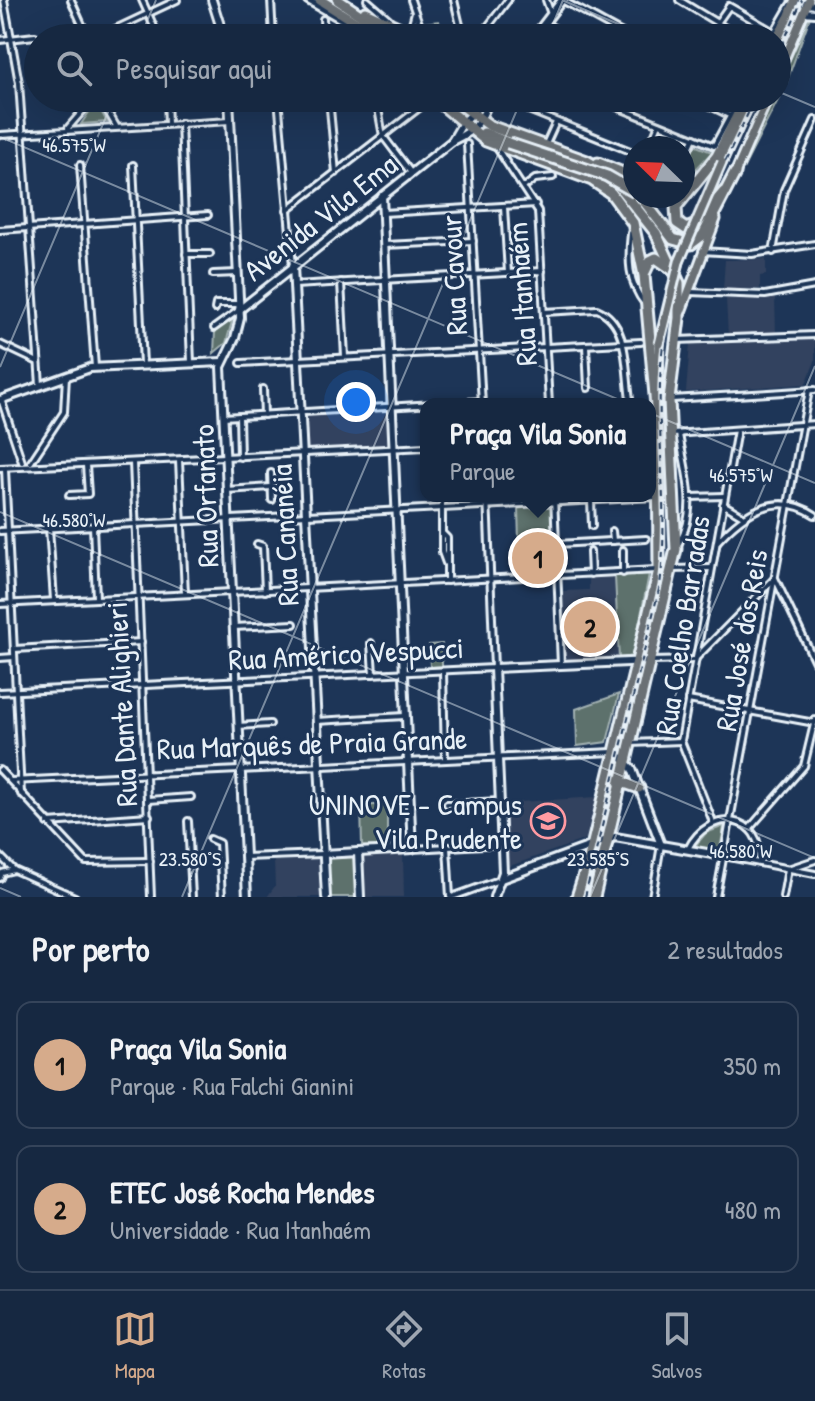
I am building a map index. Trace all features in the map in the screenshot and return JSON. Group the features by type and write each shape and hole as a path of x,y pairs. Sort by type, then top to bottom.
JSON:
{"highway":[{"path":"320,0 357,24"},
{"path":"338,0 373,24"},
{"path":"350,8 390,24"},
{"path":"785,24 788,19"},
{"path":"455,112 508,143 607,176 623,185"},
{"path":"458,112 466,119"},
{"path":"461,112 466,119"},
{"path":"724,192 696,225 688,229 679,225 675,218 676,207 717,156 739,112"},
{"path":"477,127 495,146 592,180 618,199 633,223 644,275 656,398"},
{"path":"477,127 605,164 623,172"},
{"path":"587,161 609,174 629,195 667,250 679,283 679,318 669,400 675,434 676,549 594,897"},
{"path":"695,178 704,173"},
{"path":"649,208 675,242 686,245 700,239 735,173"},
{"path":"644,275 650,261 656,258 675,271"},
{"path":"656,402 656,434"},
{"path":"577,897 616,752 659,570 656,463"},
{"path":"609,778 639,788"},
{"path":"578,848 589,859"}],"main road":[{"path":"788,19 795,1"},
{"path":"791,43 811,3"},
{"path":"658,428 659,344 666,306 679,262 745,112"},
{"path":"679,318 702,251 762,112"}],"street":[{"path":"4,0 23,133 40,385"},
{"path":"71,0 82,24"},
{"path":"142,0 153,24"},
{"path":"127,24 177,0"},
{"path":"212,0 220,24"},
{"path":"271,0 272,24"},
{"path":"308,0 352,24"},
{"path":"367,0 395,24"},
{"path":"411,0 420,24"},
{"path":"454,0 460,24"},
{"path":"499,0 502,8"},
{"path":"490,24 508,0"},
{"path":"546,0 551,14"},
{"path":"544,23 562,0 606,24"},
{"path":"679,0 717,23 729,6 755,24"},
{"path":"783,24 795,1 811,3"},
{"path":"412,24 416,10"},
{"path":"804,12 815,13"},
{"path":"323,19 323,24"},
{"path":"0,40 24,38"},
{"path":"66,129 81,112"},
{"path":"108,112 116,126"},
{"path":"168,112 168,124"},
{"name":"Rua Orfanato","path":"230,112 239,307 235,338 222,362 223,417 247,897"},
{"path":"279,112 293,266"},
{"path":"330,112 336,173"},
{"path":"379,112 383,136 411,174"},
{"path":"287,210 415,112"},
{"path":"465,112 466,119"},
{"name":"Avenida Vila Ema","path":"452,141 473,112"},
{"name":"Avenida Vila Ema","path":"214,328 452,141 477,127 483,112"},
{"path":"532,112 623,148"},
{"path":"629,112 689,136"},
{"path":"723,112 731,116"},
{"path":"695,138 712,145 717,143 733,112"},
{"path":"773,252 784,190 815,120"},
{"path":"0,135 230,121"},
{"path":"545,147 556,122"},
{"path":"181,123 191,362"},
{"path":"654,136 659,124"},
{"name":"Rua Cavour","path":"467,144 482,398"},
{"name":"Rua Itanhaém","path":"495,146 536,204 549,398"},
{"path":"80,165 95,367"},
{"path":"133,165 143,364"},
{"path":"524,187 538,178 553,177"},
{"path":"382,196 412,849"},
{"path":"383,213 536,204"},
{"path":"504,206 508,273"},
{"path":"0,230 208,215"},
{"path":"633,223 630,268 635,290 649,310"},
{"path":"384,245 473,241"},
{"path":"702,251 773,252 815,244"},
{"path":"186,254 210,254"},
{"name":"Rua Cananéia","path":"293,266 326,897"},
{"path":"294,285 542,271"},
{"path":"213,274 238,273"},
{"path":"341,282 345,357"},
{"path":"688,292 765,295 815,286"},
{"path":"215,309 215,304 239,307"},
{"path":"544,312 601,310 623,343 630,398"},
{"path":"674,340 815,335"},
{"path":"241,363 641,342"},
{"path":"0,344 38,362"},
{"path":"586,345 588,388"},
{"path":"27,468 27,460 20,453 0,400 95,367 222,362"},
{"path":"27,460 35,454 64,412 66,376"},
{"path":"263,389 264,415"},
{"path":"669,400 812,390"},
{"name":"Rua José dos Reis","path":"716,897 812,390"},
{"path":"223,417 420,405"},
{"path":"239,416 240,457"},
{"path":"676,549 686,527 691,497 675,434 815,424"},
{"name":"Rua Coelho Barradas","path":"713,822 681,741 737,430"},
{"path":"21,794 2,468 420,447"},
{"path":"27,460 27,468"},
{"path":"179,460 185,594"},
{"name":"Rua Dante Alighieri","path":"133,462 151,897"},
{"path":"69,495 88,494 86,465"},
{"path":"271,473 272,500"},
{"path":"226,490 271,487"},
{"path":"691,497 724,496"},
{"path":"442,502 442,552 447,581"},
{"path":"487,502 502,844 501,879 494,897"},
{"path":"0,531 572,502"},
{"path":"591,502 592,526"},
{"path":"554,503 561,665"},
{"path":"723,504 743,516"},
{"path":"716,544 743,516 762,507 788,504 815,515"},
{"path":"93,526 96,598"},
{"path":"49,528 54,600"},
{"path":"612,531 613,541"},
{"path":"556,544 646,539"},
{"path":"257,544 263,546 265,591"},
{"path":"623,550 623,573"},
{"path":"590,552 591,574"},
{"path":"673,569 711,568"},
{"path":"0,604 659,570"},
{"path":"695,660 775,578 814,660"},
{"path":"233,627 294,624"},
{"path":"14,649 141,642"},
{"path":"371,643 373,674"},
{"path":"0,658 14,657"},
{"name":"Rua Américo Vespucci","path":"0,692 695,660"},
{"path":"443,671 445,759"},
{"path":"688,700 815,722 804,766 749,829"},
{"path":"316,721 405,716"},
{"path":"238,726 270,724"},
{"path":"631,743 681,741"},
{"path":"616,752 627,762 660,841 652,897"},
{"name":"Rua Marquês de Praia Grande","path":"11,781 147,772 616,752"},
{"path":"0,770 86,862 150,861"},
{"path":"148,800 191,797"},
{"path":"447,804 500,801"},
{"path":"48,823 149,816"},
{"path":"188,821 192,897"},
{"path":"687,850 699,831 713,822 730,821 749,829 759,847 759,863"},
{"path":"447,847 451,897 608,837 651,843 660,841 687,850 815,873"},
{"path":"210,839 219,843 222,897"},
{"path":"245,857 502,844"},
{"path":"358,852 360,897"},
{"path":"0,856 14,870 75,897"},
{"path":"788,869 815,860"},
{"path":"783,897 788,869"},
{"path":"0,878 14,870"}],"shaded area":[{"path":"766,259 766,275 760,276 760,289 723,289 725,260"},
{"path":"775,297 776,334 728,336 726,299"},
{"path":"815,340 815,361 806,384 686,392 690,344"},
{"path":"387,409 389,445 306,448 306,416"},
{"path":"615,576 619,659 565,661 562,591 589,590 589,577"},
{"name":"UNINOVE - Campus Vila Prudente","path":"597,797 586,839 507,867 504,803"},
{"path":"403,855 404,897 364,897 362,857"},
{"path":"318,859 320,897 267,897 275,886 274,861"}],"green space":[{"path":"810,17 791,69 791,57"},
{"path":"89,112 102,112 107,122 81,124"},
{"path":"766,112 772,112 735,185"},
{"path":"695,145 712,152 695,169"},
{"path":"233,318 226,343 214,353 215,331"},
{"path":"555,505 558,576 520,578 518,507"},
{"path":"649,574 633,656 619,659 615,576"},
{"path":"442,644 442,666 430,667 429,645"},
{"path":"619,694 607,742 577,746 576,709"},
{"path":"387,804 387,847 362,846 361,806"},
{"path":"724,826 720,851 695,846 706,833"},
{"path":"355,857 357,897 329,897 328,858"}],"railway":[{"path":"791,25 802,0"},
{"path":"585,897 660,585 663,556 660,383 667,320 675,287 698,223 749,112"}],"place":[{"name":"Praça Vila Sonia","path":"538,558"},
{"name":"ETEC José Rocha Mendes","path":"590,627"},
{"name":"UNINOVE - Campus Vila Prudente","path":"548,821"}]}
